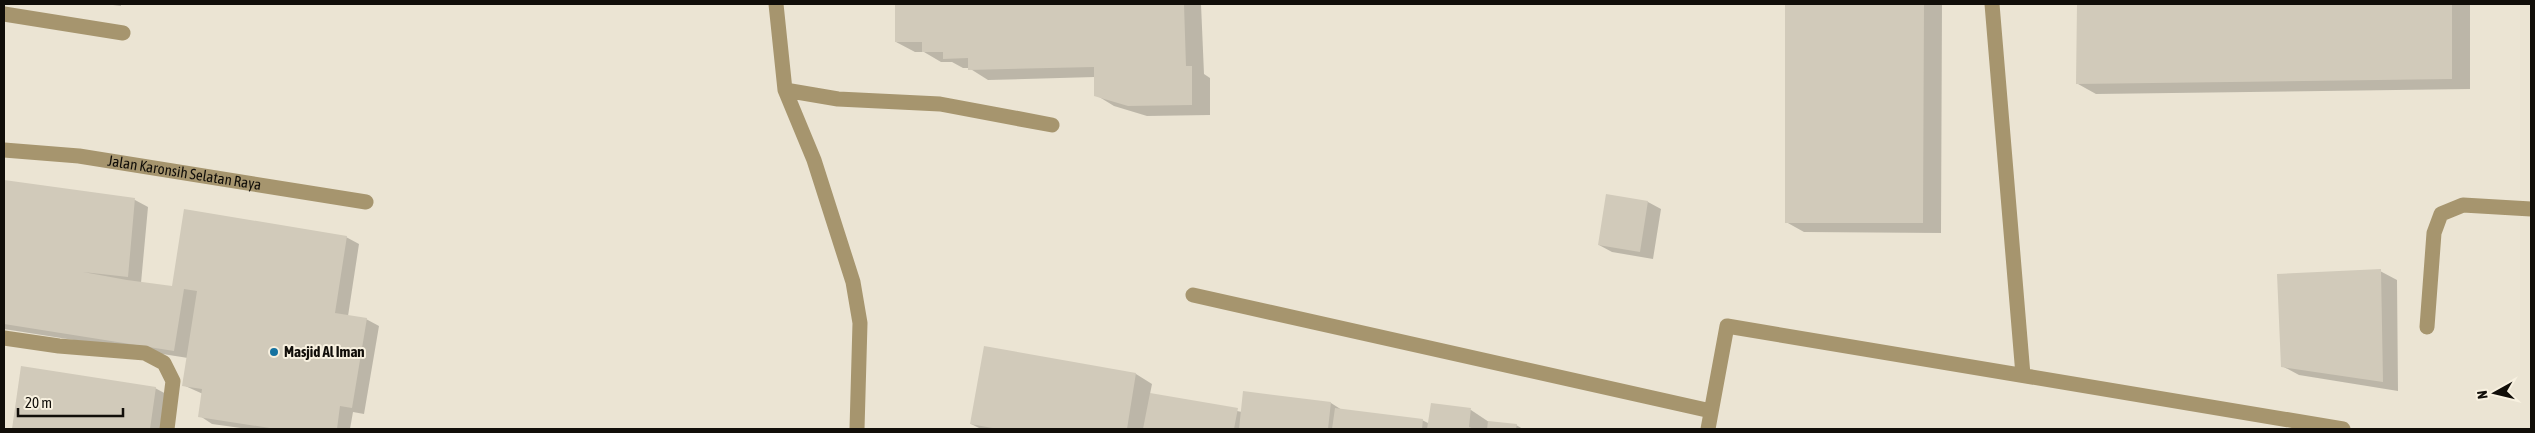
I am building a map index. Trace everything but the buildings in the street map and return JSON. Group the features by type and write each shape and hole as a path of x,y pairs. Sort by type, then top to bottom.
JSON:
{"street":[{"path":"776,4 785,90 814,160 853,282 860,323 857,429"},
{"path":"1992,4 2023,375"},
{"path":"4,14 123,33"},
{"path":"785,90 838,99 940,104 1052,125"},
{"name":"Jalan Karonsih Selatan Raya","path":"4,150 79,156 366,202"},
{"path":"2427,327 2434,233 2441,214 2463,205 2531,208"},
{"path":"1193,295 1711,411"},
{"path":"1708,429 1728,326 2343,429"},
{"path":"4,338 59,346 145,354 164,363 173,381 167,429"}],"place":[{"name":"Masjid Al Iman","path":"274,352"}]}
